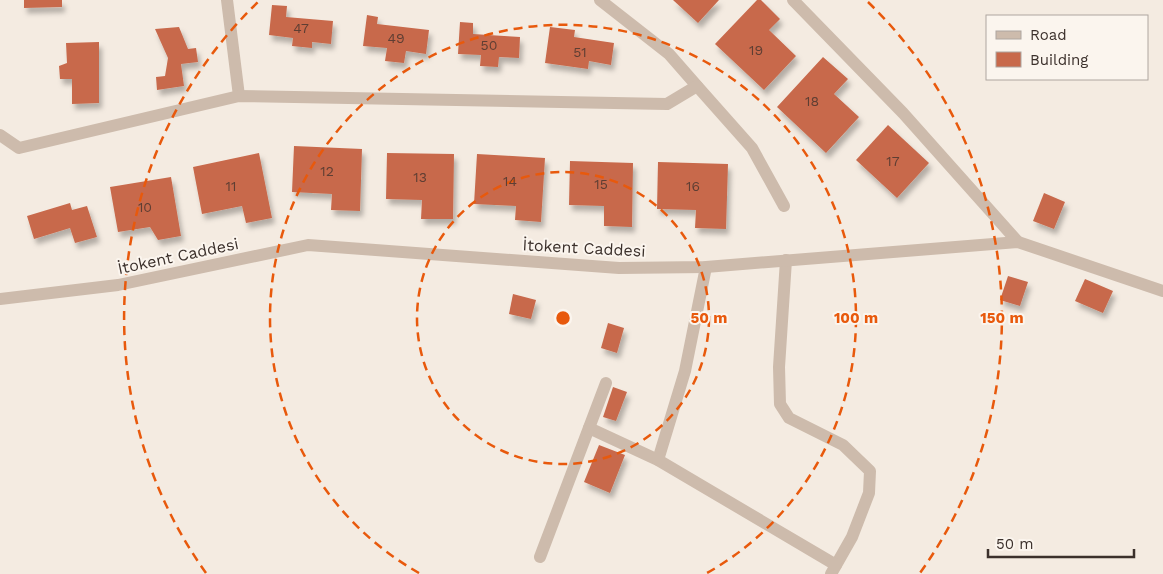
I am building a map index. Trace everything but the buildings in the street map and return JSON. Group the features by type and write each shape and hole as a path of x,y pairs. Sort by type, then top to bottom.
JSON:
{"street":[{"path":"227,0 240,96"},
{"path":"600,0 669,54 752,148 784,206"},
{"path":"793,0 903,113 1018,242"},
{"path":"0,136 19,148 240,96 667,104 697,86"},
{"name":"İtokent Caddesi","path":"0,299 118,285 308,245 619,268 706,268 1018,242 1163,291"},
{"path":"589,428 658,460 834,570 852,537 869,493 870,471 843,445 789,418 780,404 779,367 786,260"},
{"path":"658,460 685,371 706,268"},
{"path":"540,557 606,383"}]}
